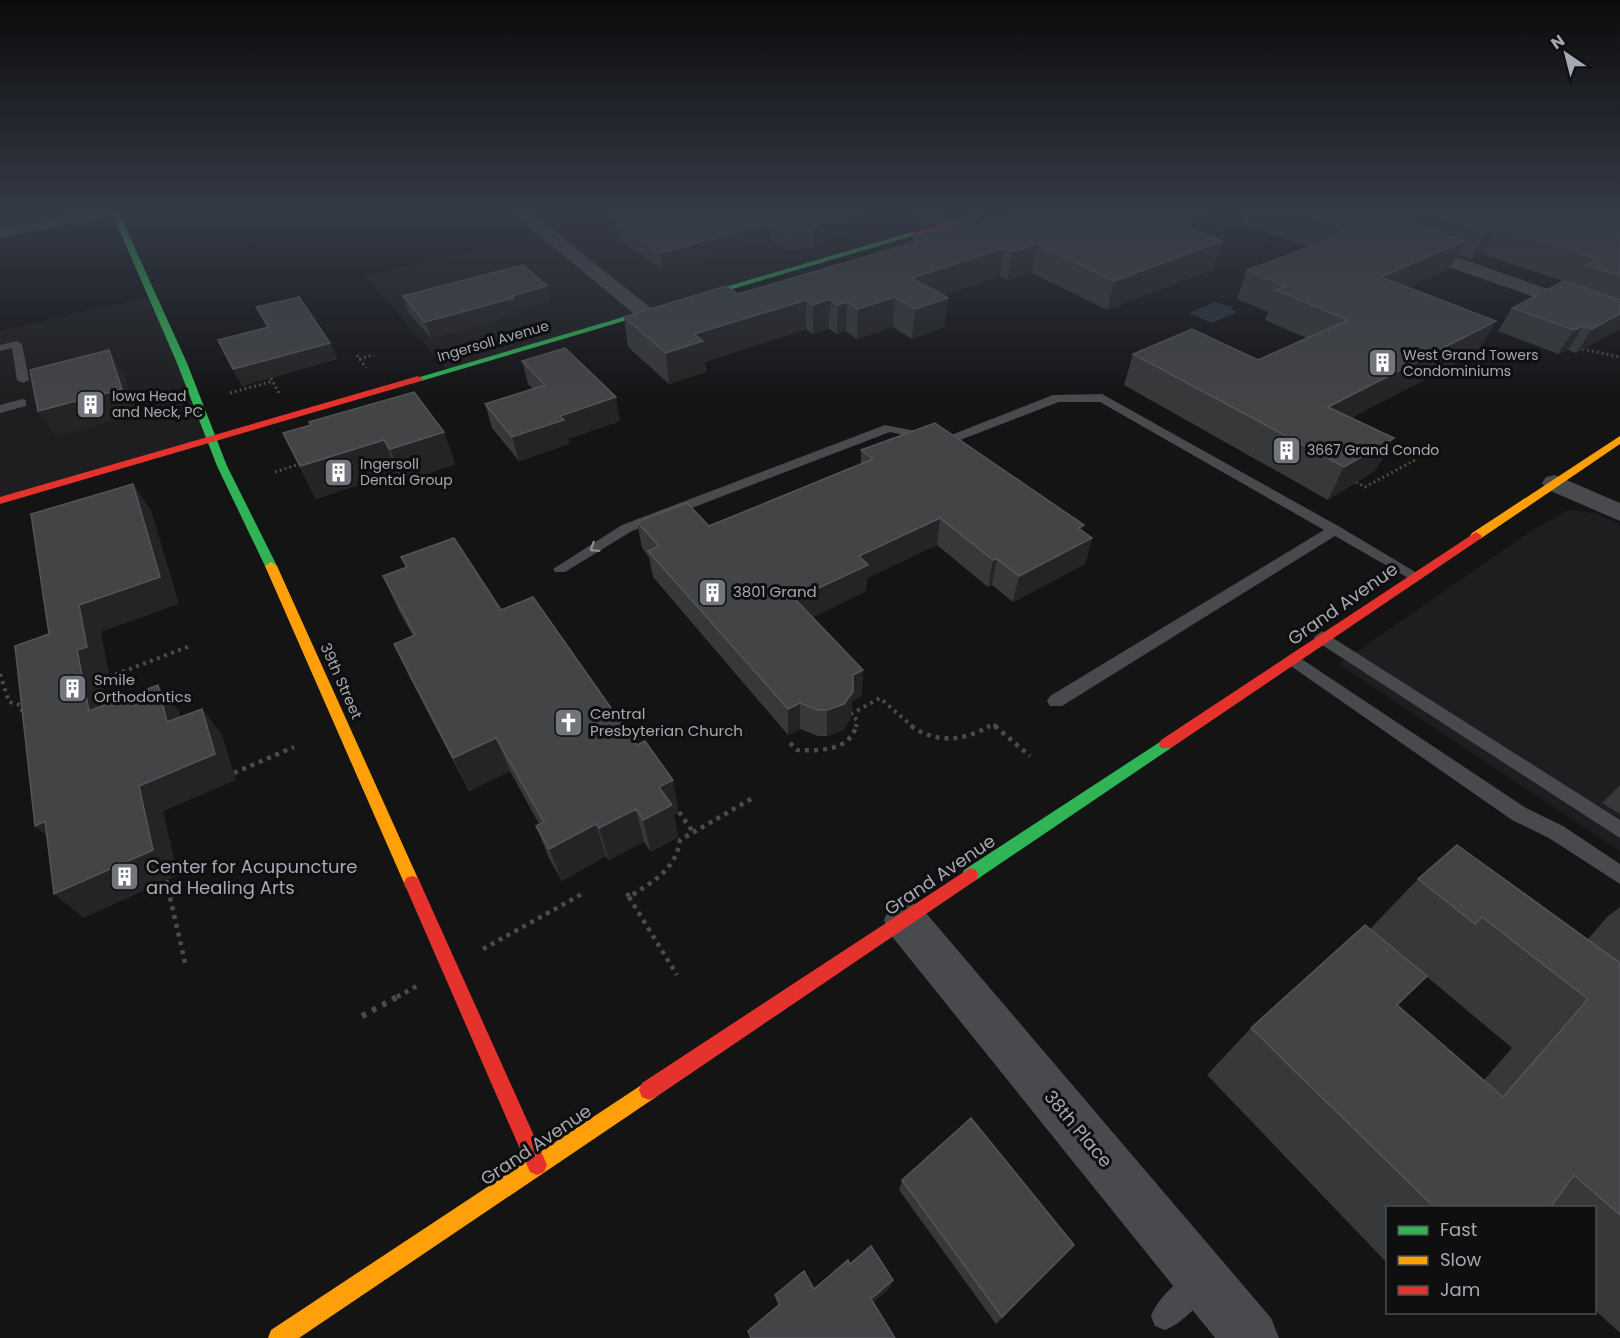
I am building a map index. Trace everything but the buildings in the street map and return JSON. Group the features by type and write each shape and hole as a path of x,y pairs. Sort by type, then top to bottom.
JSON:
{"main road":[{"name":"39th Street","path":"142,273 182,363 210,440 253,524 537,1165"},
{"name":"Ingersoll Avenue","path":"0,501 781,273"},
{"name":"Grand Avenue","path":"279,1338 1294,660 1322,637 1620,439"}],"street":[{"path":"596,273 645,313"},
{"path":"1486,273 1620,321"},
{"path":"1555,483 1620,513"},
{"name":"38th Place","path":"905,920 1251,1338"}],"lane":[{"path":"0,348 17,344 23,380"},
{"path":"560,569 627,528 889,428 947,441 1057,398 1079,396 1102,398 1415,576"},
{"path":"0,409 22,403"},
{"path":"1056,701 1335,530"},
{"path":"1322,637 1620,830"},
{"path":"1294,660 1519,814 1556,831 1620,875"},
{"path":"1165,1316 1202,1279"}],"path":[{"path":"1582,349 1620,357"},
{"path":"357,355 366,368"},
{"path":"359,359 374,355"},
{"path":"230,393 272,379 279,393"},
{"path":"1356,482 1365,487 1417,459"},
{"path":"275,472 305,464"},
{"path":"101,680 190,646"},
{"path":"0,674 9,702 20,705 24,718"},
{"path":"790,743 797,750 839,746 852,738 857,729 857,720 851,714 880,698 908,726 923,735 938,740 962,738 993,724 1029,756"},
{"path":"21,709 32,704"},
{"path":"234,773 294,747"},
{"path":"677,975 628,895 657,879 669,869 677,857 680,840 753,798"},
{"path":"679,812 693,832"},
{"path":"166,880 186,967"},
{"path":"362,1016 582,894"}],"shaded area":[{"path":"376,273 782,273 448,371 365,276"},
{"path":"152,296 210,440 0,501 0,331"},
{"path":"1215,302 1232,307 1230,309 1237,312 1211,323 1189,313"},
{"path":"1569,510 1595,513 1620,524 1620,851 1339,664 1537,527"}],"traffic: fast":[{"path":"142,273 182,363 222,466 271,566"},
{"path":"418,379 780,273"},
{"path":"970,875 1166,744"}],"traffic: slow":[{"path":"1476,536 1620,439"},
{"path":"271,566 412,883"},
{"path":"279,1338 649,1090"}],"traffic: jam":[{"path":"0,501 418,379"},
{"path":"1166,744 1476,536"},
{"path":"649,1090 970,875"},
{"path":"412,883 537,1165"}],"place":[{"name":"West Grand Towers Condominiums","path":"1382,363"},
{"name":"Iowa Head and Neck, PC","path":"91,404"},
{"name":"3667 Grand Condo","path":"1286,450"},
{"name":"Ingersoll Dental Group","path":"339,472"},
{"name":"3801 Grand","path":"712,592"},
{"name":"Smile Orthodontics","path":"73,689"},
{"name":"Central Presbyterian Church","path":"569,723"},
{"name":"Center for Acupuncture and Healing Arts","path":"125,877"}]}
